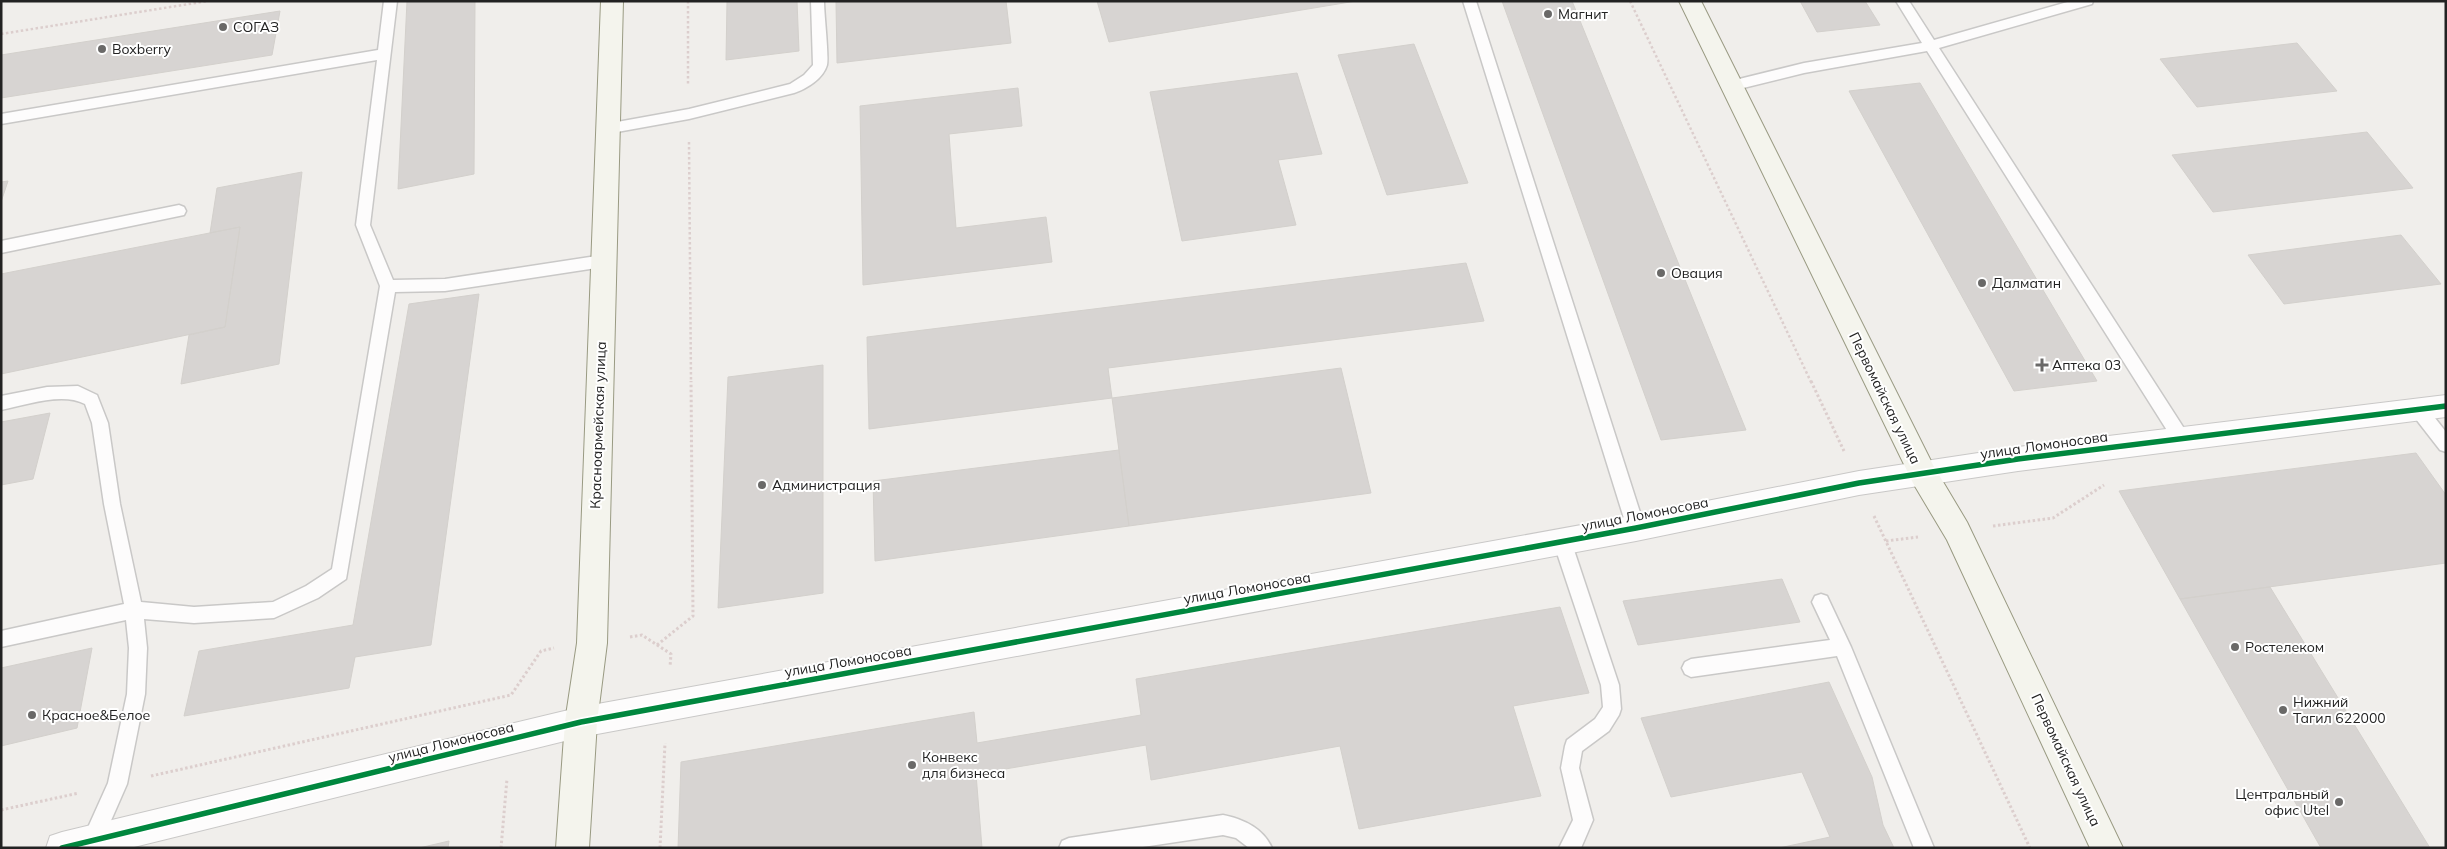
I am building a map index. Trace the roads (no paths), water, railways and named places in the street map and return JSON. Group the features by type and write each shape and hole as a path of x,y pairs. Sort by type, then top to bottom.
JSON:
{"street":[{"name":"Красноармейская улица","path":"572,848 581,722 592,642 606,129 612,1"},
{"name":"Первомайская улица","path":"1690,1 1923,474 1957,532 2107,848"},
{"name":"улица Ломоносова","path":"62,848 90,844 581,722 1636,528 1859,483 2018,459 2446,406"}],"lane":[{"path":"1,639 134,610 194,615 274,610 312,592 340,573 388,286 364,225 391,1"},
{"path":"606,129 688,114 794,88 812,77 820,65 817,1"},
{"path":"1469,1 1636,528"},
{"path":"1902,1 2181,438"},
{"path":"1731,86 1804,68 1931,46 2087,1"},
{"path":"1,118 385,54"},
{"path":"1,247 178,211"},
{"path":"388,286 445,285 603,261"},
{"path":"1,403 47,394 78,393 92,400 100,423 112,504 134,610 138,648 136,694 117,784 90,844"},
{"path":"2418,409 2446,445"},
{"path":"1562,541 1610,685 1612,709 1602,725 1574,746 1570,768 1583,820 1577,836 1569,848"},
{"path":"1821,602 1842,647 1924,848"},
{"path":"1691,668 1842,647"},
{"path":"1069,848 1224,825 1240,828 1255,839 1262,848"}],"place":[{"name":"Магнит","path":"1548,14"},
{"name":"СОГАЗ","path":"223,27"},
{"name":"Boxberry","path":"102,49"},
{"name":"Овация","path":"1661,273"},
{"name":"Далматин","path":"1982,283"},
{"name":"Аптека 03","path":"2042,365"},
{"name":"Администрация","path":"762,485"},
{"name":"Ростелеком","path":"2235,647"},
{"name":"Нижний Тагил 622000","path":"2283,710"},
{"name":"Красное&Белое","path":"32,715"},
{"name":"Конвекс для бизнеса","path":"912,765"},
{"name":"Центральный офис Utel","path":"2339,802"}]}
